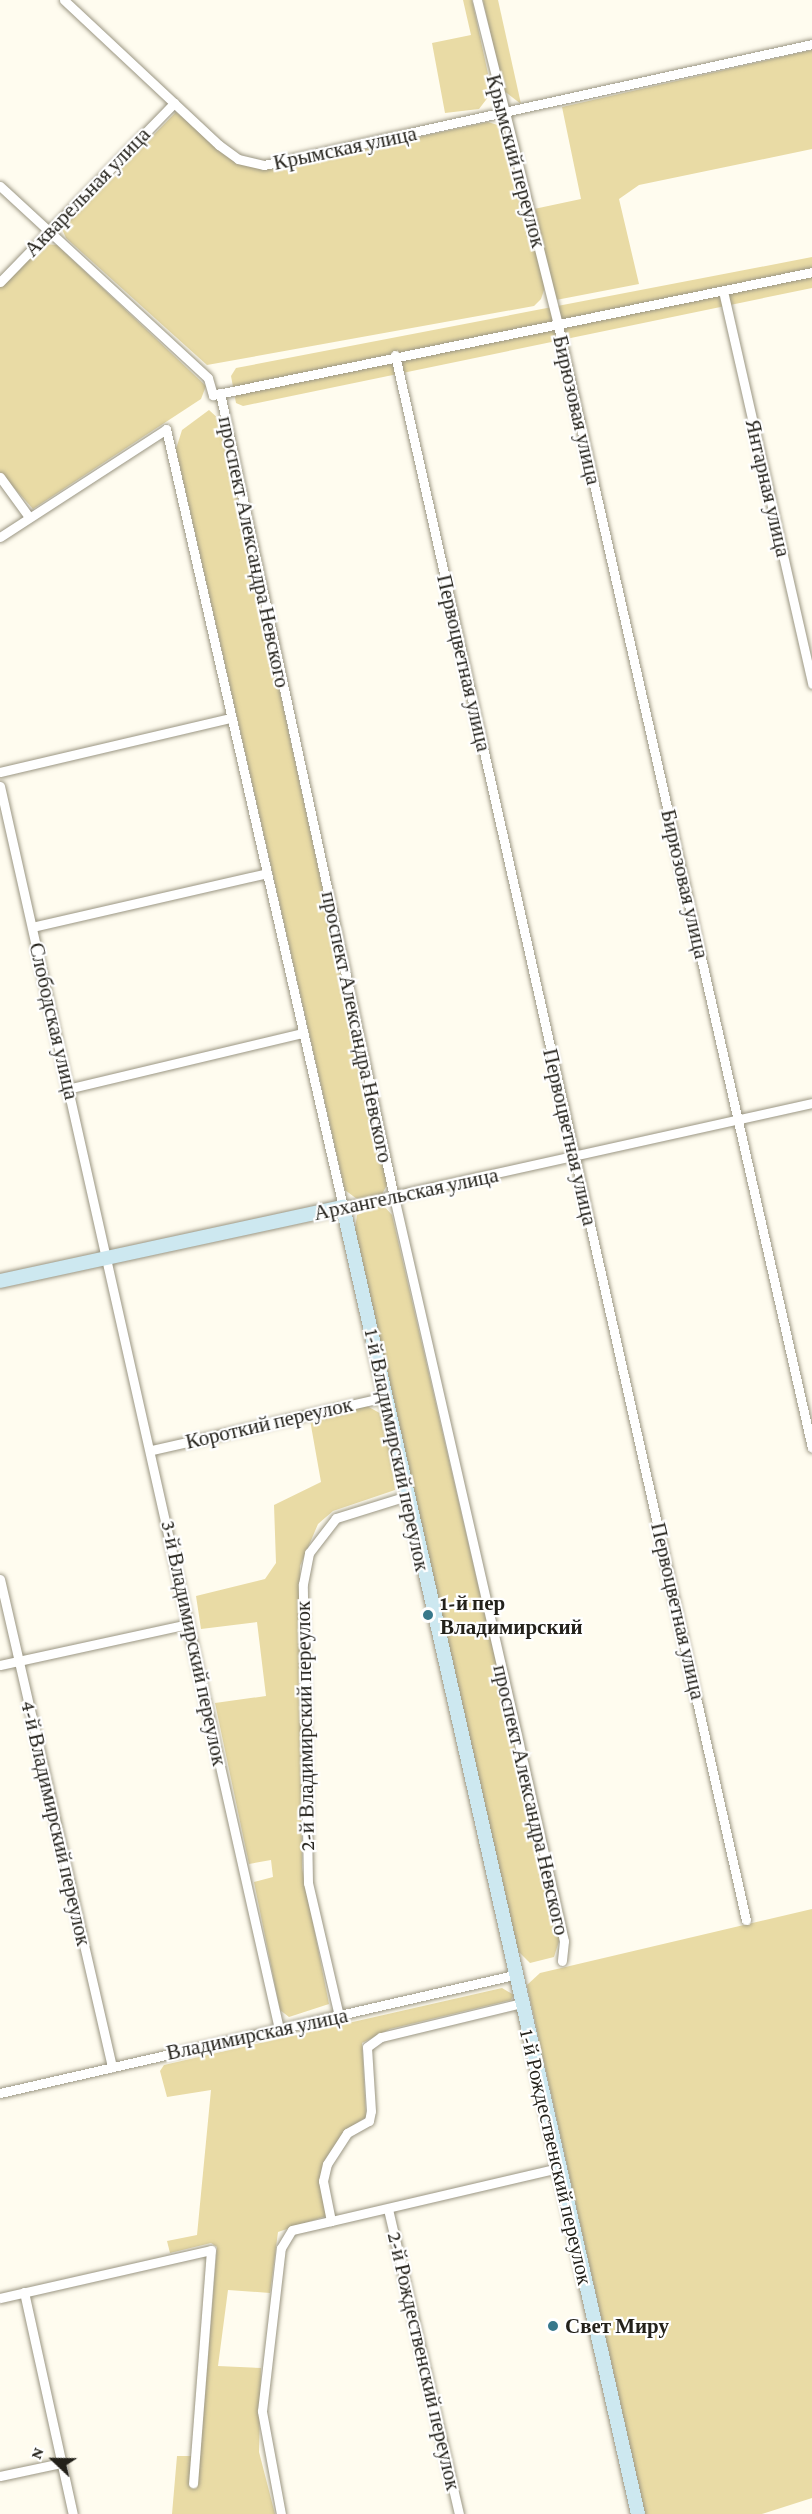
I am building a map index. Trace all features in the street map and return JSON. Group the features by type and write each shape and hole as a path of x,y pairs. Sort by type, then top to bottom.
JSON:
{"street":[{"name":"Крымская улица","path":"64,0 174,103 238,159 264,165 812,44"},
{"name":"Крымский переулок","path":"477,0 557,321"},
{"name":"Акварельная улица","path":"0,282 174,103"},
{"name":"проспект Александра Невского","path":"0,186 208,378 213,395 220,393 394,1197 562,1930 562,1961"},
{"path":"220,393 557,321 723,291 812,272"},
{"name":"Янтарная улица","path":"723,291 812,684"},
{"name":"Бирюзовая улица","path":"557,321 812,1448"},
{"name":"Первоцветная улица","path":"395,355 746,1920"},
{"path":"0,537 166,429 264,874 343,1207"},
{"path":"0,477 29,516"},
{"path":"0,772 231,718"},
{"name":"Слободская улица","path":"0,786 71,1088 107,1257"},
{"path":"32,927 264,874"},
{"path":"71,1088 301,1033"},
{"name":"Архангельская улица","path":"0,1281 394,1197 812,1103"},
{"name":"1-й Владимирский переулок","path":"343,1207 514,1975"},
{"name":"3-й Владимирский переулок","path":"107,1257 152,1449 188,1623 279,2029"},
{"name":"Короткий переулок","path":"152,1449 386,1397"},
{"name":"2-й Владимирский переулок","path":"339,2016 309,1882 303,1584 309,1553 336,1518 407,1496"},
{"name":"4-й Владимирский переулок","path":"0,1579 112,2067"},
{"path":"0,1665 188,1623"},
{"name":"1-й Рождественский переулок","path":"514,1975 638,2514"},
{"name":"Владимирская улица","path":"0,2093 514,1975"},
{"path":"331,2221 323,2181 327,2164 347,2133 369,2121 365,2055 373,2040 522,2003"},
{"path":"281,2514 262,2411 281,2248 292,2230 559,2168"},
{"name":"2-й Рождественский переулок","path":"388,2209 459,2514"},
{"path":"0,2298 211,2250 193,2483"},
{"path":"24,2292 73,2514"},
{"path":"0,2476 61,2463"}],"shaded area":[{"path":"463,0 472,0 492,92 479,109 445,113 432,43 471,35"},
{"path":"483,0 498,0 521,104 503,90"},
{"path":"812,50 812,149 639,185 619,199 639,284 556,300 534,209 581,199 562,107"},
{"path":"176,112 231,159 272,169 488,122 504,127 545,287 541,299 534,306 207,365 66,238 62,229"},
{"path":"45,244 57,245 206,386 201,399 33,509 0,472 0,286"},
{"path":"812,257 812,288 243,406 236,403 231,376 236,368"},
{"path":"209,410 221,421 387,1185 381,1196 357,1199 345,1190 176,449 182,430"},
{"path":"383,1205 392,1215 560,1938 554,1957 530,1963 515,1948 355,1229 357,1215"},
{"path":"367,1406 385,1416 395,1490 333,1511 318,1524 300,1566 302,1868 329,2004 289,2017 280,2010 254,1882 273,1877 271,1860 249,1864 215,1703 266,1696 257,1622 201,1629 196,1596 265,1579 276,1563 274,1505 321,1482 310,1420"},
{"path":"812,1909 812,2498 762,2514 645,2514 527,1985 540,1973"},
{"path":"502,1988 514,1995 511,2000 390,2029 362,2043 366,2117 344,2131 323,2166 326,2216 278,2232 270,2293 228,2290 218,2366 261,2368 259,2452 275,2514 172,2514 177,2456 200,2456 217,2247 211,2243 170,2253 167,2241 197,2235 211,2090 167,2097 160,2071 164,2065"}],"place":[{"name":"1-й пер Владимирский","path":"428,1615"},
{"name":"Свет Миру","path":"553,2326"}]}
